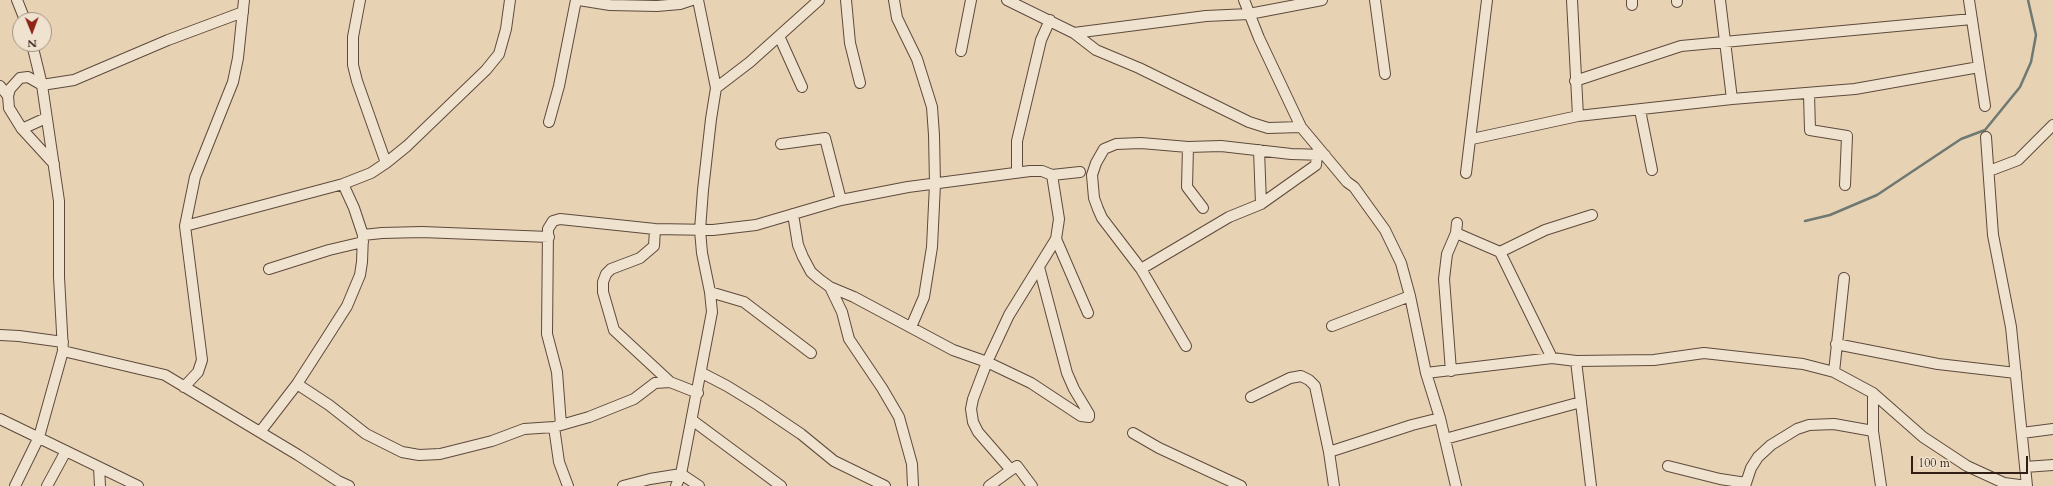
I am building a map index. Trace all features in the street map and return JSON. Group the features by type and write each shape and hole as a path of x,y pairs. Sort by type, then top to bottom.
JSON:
{"street":[{"path":"17,0 22,12"},
{"path":"184,387 198,372 202,360 185,226 195,177 233,82 238,58 244,0"},
{"path":"360,0 354,38 353,65 357,81 386,163"},
{"path":"185,226 343,184 371,173 386,163 407,146 491,65 499,54 506,29 510,0"},
{"path":"549,122 559,86 576,0"},
{"path":"579,0 610,5 657,6 680,4 692,0"},
{"path":"676,486 681,474 698,393 712,312 710,292 702,253 700,230 711,119 716,88 698,0"},
{"path":"716,88 820,0"},
{"path":"846,0 850,43 860,83"},
{"path":"894,0 897,18 917,59 932,107 935,184 932,247 927,284 911,327"},
{"path":"961,51 971,0"},
{"path":"1007,0 1074,33 1096,50 1139,68 1249,122 1268,128 1301,127"},
{"path":"1244,0 1301,127 1321,155 1347,182 1354,187 1385,230 1401,263 1410,296 1426,373 1440,418 1456,486"},
{"path":"1074,33 1206,16 1249,14 1322,0"},
{"path":"1375,0 1385,74"},
{"path":"1466,173 1472,139 1487,0"},
{"path":"1572,0 1578,116"},
{"path":"1720,0 1732,99"},
{"path":"1969,0 1985,106"},
{"path":"54,164 4,109 10,89 20,78 28,77 42,85 74,80 168,40 243,12"},
{"path":"1575,81 1681,46 1972,19"},
{"path":"1017,172 1017,141 1038,52 1050,20"},
{"path":"779,36 802,87"},
{"path":"15,486 39,437 63,346 58,278 59,201 42,85 34,52"},
{"path":"1472,139 1578,116 1732,99 1809,94 1854,89 1979,67"},
{"path":"0,86 8,96"},
{"path":"1809,94 1810,130 1847,136 1845,185"},
{"path":"1640,110 1652,170"},
{"path":"22,128 46,118"},
{"path":"1989,172 2018,160 2053,125"},
{"path":"1426,373 1552,358 1576,361 1654,360 1704,353 1803,364 1834,372 1873,393 1923,437 1967,466 2004,483 2027,486 2011,327 1993,235 1986,137"},
{"path":"781,144 825,138 841,200"},
{"path":"1186,346 1141,268 1102,218 1098,209 1094,198 1092,175 1096,163 1104,149 1116,144 1141,143 1188,147 1221,146 1321,155"},
{"path":"1188,147 1188,187 1203,208"},
{"path":"1259,150 1260,204"},
{"path":"1141,268 1229,217 1260,204 1316,165 1321,155"},
{"path":"568,486 559,462 558,372 547,334 548,229 553,221 560,219 655,229 713,230 756,225 841,200 935,184 1017,172 1042,171 1052,175 1080,172"},
{"path":"1011,470 978,432 973,422 971,409 973,399 987,362 1009,315 1056,239 1059,219 1052,175"},
{"path":"260,432 297,384 347,306 360,275 363,239 354,208 343,184"},
{"path":"793,214 798,245 803,257 811,272 830,287 847,294 953,350 987,362 1031,383 1081,416 1089,417 1089,414 1074,389 1067,373 1039,267"},
{"path":"1500,252 1545,230 1592,215"},
{"path":"1450,370 1444,279 1447,254 1456,233 1458,223"},
{"path":"655,229 654,246 640,258 611,269 606,274 603,282 603,292 614,330 670,382 698,393"},
{"path":"269,269 382,233 422,232 549,237"},
{"path":"1456,233 1500,252 1552,358"},
{"path":"1056,239 1088,313"},
{"path":"1834,372 1844,278"},
{"path":"830,287 842,312 849,339 882,388 899,417 912,464 913,486"},
{"path":"710,292 744,302 811,353"},
{"path":"1332,326 1410,296"},
{"path":"0,335 19,336 63,346 164,375 298,455 338,481 349,486"},
{"path":"1836,344 1938,364 2016,373"},
{"path":"1576,361 1591,486"},
{"path":"702,373 758,405 801,434 834,461 885,486"},
{"path":"1251,397 1290,378 1301,376 1309,380 1315,386 1330,452 1334,486"},
{"path":"297,384 366,434 402,452 419,455 440,454 492,441 524,429 558,426 589,417 634,399 655,383 670,382"},
{"path":"1873,393 1874,431 1880,486"},
{"path":"1445,439 1581,402"},
{"path":"1330,452 1360,440 1440,418"},
{"path":"0,419 138,486"},
{"path":"692,420 781,486"},
{"path":"1668,466 1746,485 1751,468 1758,457 1771,445 1798,429 1809,425 1834,424 1874,431"},
{"path":"2022,433 2053,430"},
{"path":"1132,433 1159,448 1241,486"},
{"path":"47,486 66,451"},
{"path":"2025,467 2053,465"},
{"path":"989,486 1017,466 1032,486"},
{"path":"99,467 100,486"},
{"path":"623,486 650,479 681,474 699,486"}],"waterway":[{"path":"1805,221 1830,215 1877,195 1961,139 1985,130 2020,87 2031,62 2036,35 2028,0"}]}
